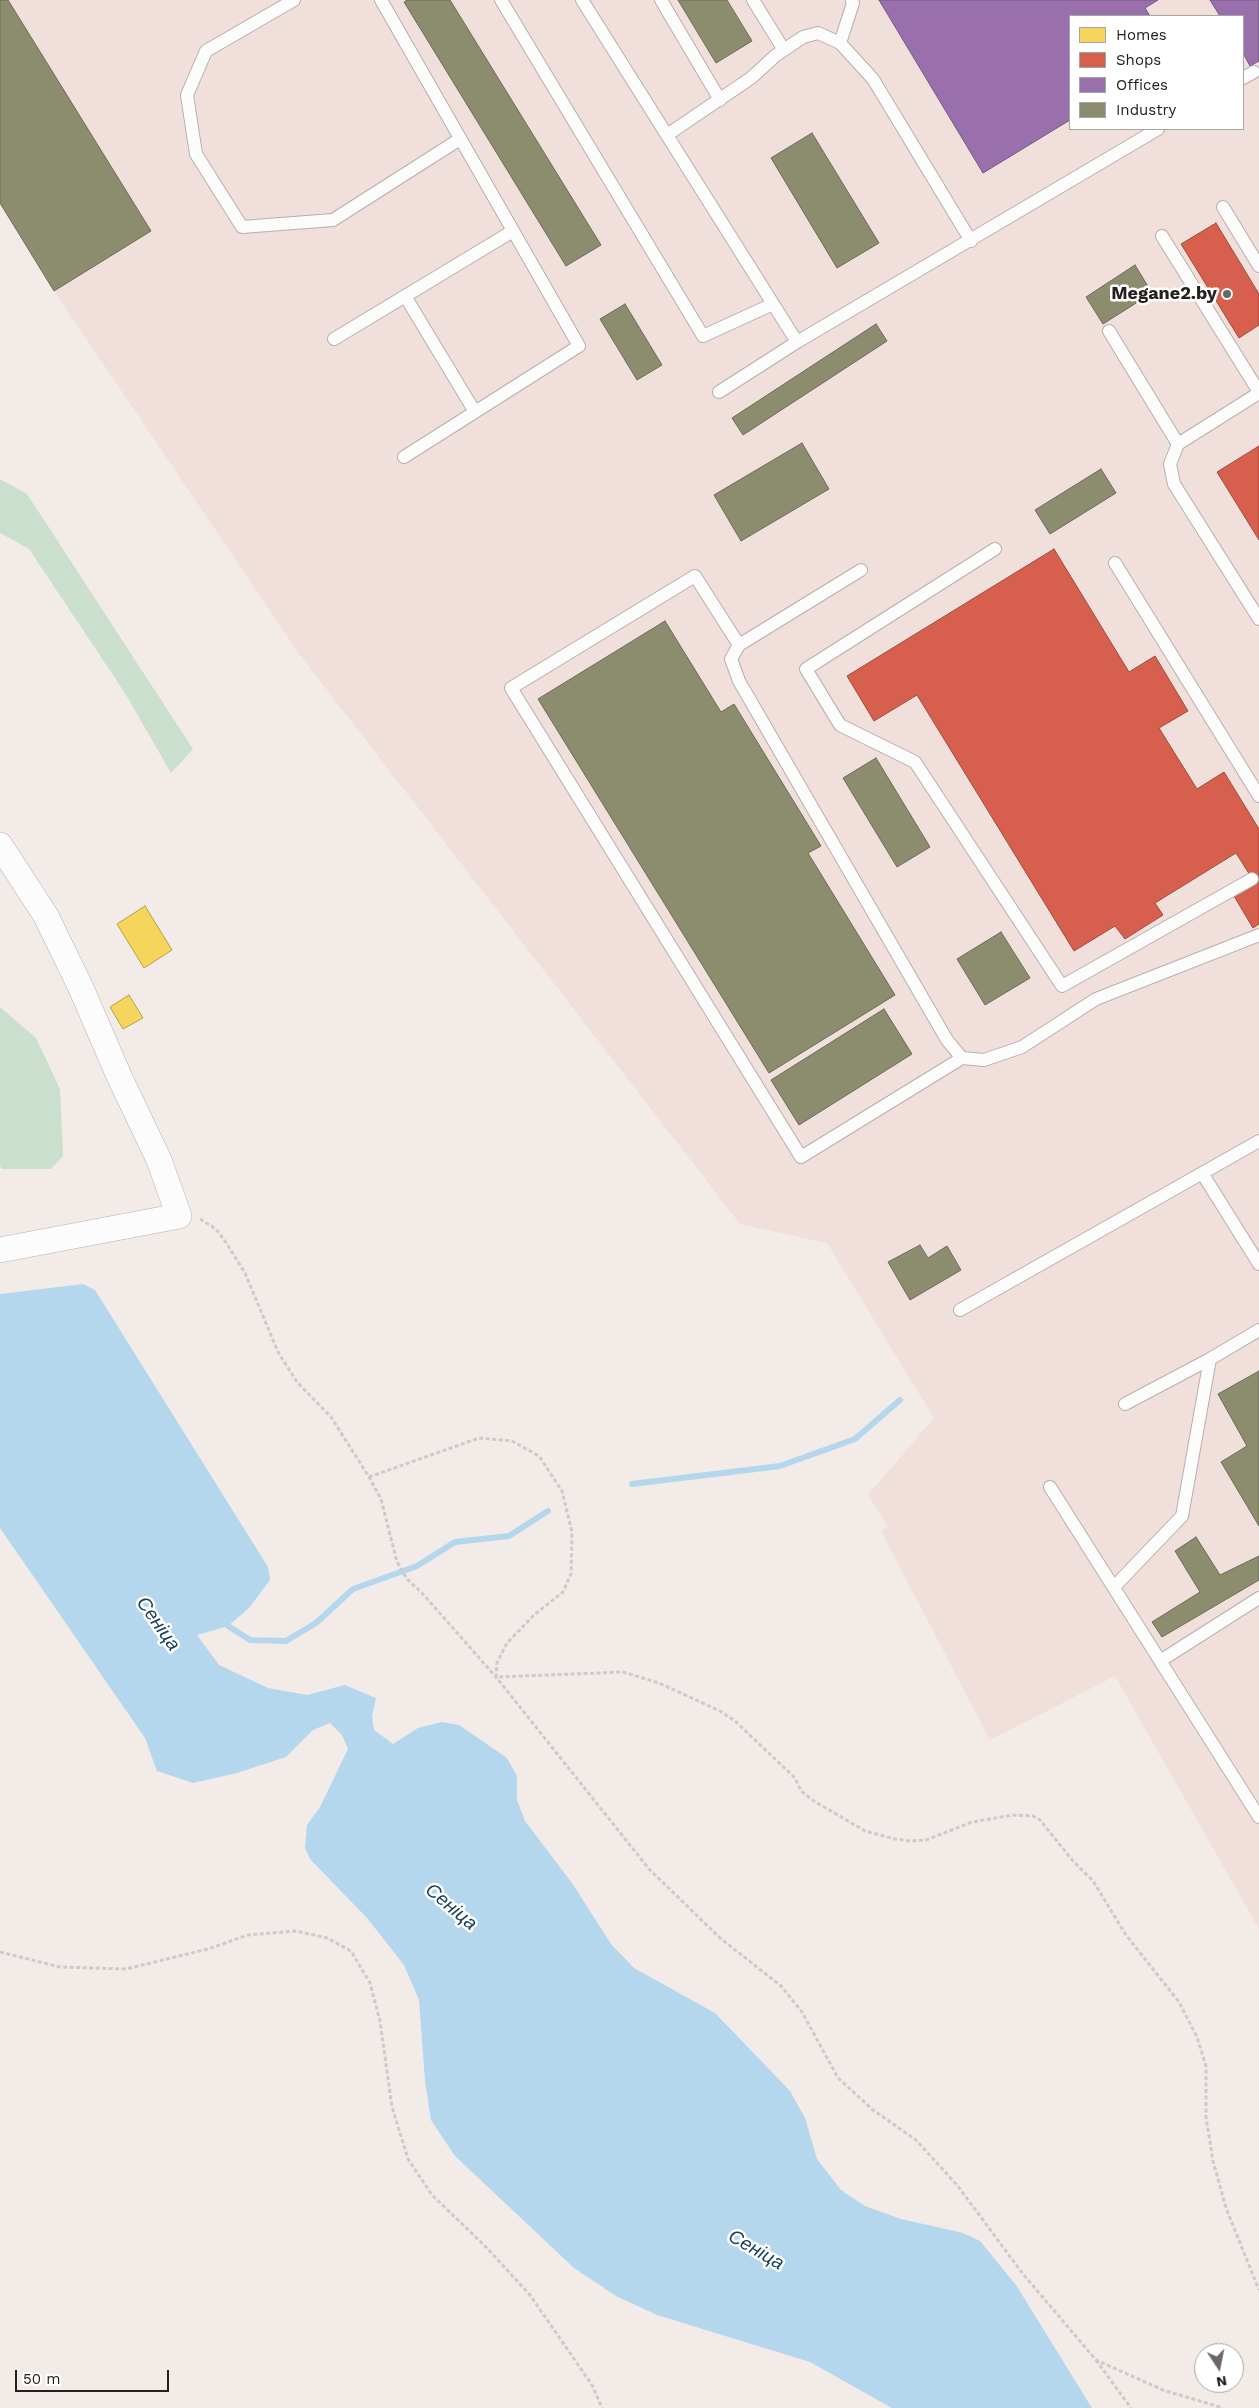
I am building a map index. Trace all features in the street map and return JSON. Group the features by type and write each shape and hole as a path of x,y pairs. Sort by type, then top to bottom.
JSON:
{"street":[{"path":"0,845 46,916 81,988 119,1076 159,1160 179,1216 0,1250"}],"lane":[{"path":"294,0 206,51 187,95 196,154 242,227 333,220 460,139"},
{"path":"381,0 579,346 404,457"},
{"path":"502,0 703,336 772,304"},
{"path":"582,0 797,342"},
{"path":"661,0 720,100"},
{"path":"754,0 784,50"},
{"path":"840,43 853,3 852,0"},
{"path":"667,135 720,100 803,37 818,33 840,43 873,79 971,241"},
{"path":"719,392 797,342 1156,130"},
{"path":"1222,207 1259,266"},
{"path":"334,339 513,231"},
{"path":"1162,236 1259,392 1178,444 1170,464 1174,484 1259,619"},
{"path":"405,296 475,412"},
{"path":"1109,331 1178,444"},
{"path":"995,550 806,669 840,725 915,762 1062,986 1252,879"},
{"path":"1115,563 1259,796"},
{"path":"861,570 739,645 731,659 739,681 946,1040 962,1058"},
{"path":"739,645 695,576 511,688 801,1157 962,1058 984,1060 1022,1047 1096,1000 1259,935"},
{"path":"960,1310 1259,1141"},
{"path":"1202,1173 1259,1264"},
{"path":"1125,1404 1210,1359 1259,1330"},
{"path":"1114,1587 1182,1516 1210,1359"},
{"path":"1050,1487 1259,1816"},
{"path":"1160,1661 1259,1598"}],"path":[{"path":"179,1216 203,1220 222,1236 245,1273 278,1352 297,1382 331,1417 381,1499 397,1562 407,1579 422,1593 496,1677 649,1869 720,1938 781,1986 802,2012 838,2078 873,2110 916,2140 957,2185 1023,2274 1096,2360 1131,2408"},
{"path":"369,1477 478,1438 512,1441 539,1456 562,1491 572,1532 571,1574 563,1592 534,1615 507,1643 496,1663 496,1677"},
{"path":"496,1677 623,1672 659,1683 720,1711 735,1720 796,1778 801,1791 829,1811 865,1831 894,1839 926,1840 972,1822 1013,1815 1033,1816 1040,1820 1093,1881 1126,1934 1179,2002 1198,2037 1206,2066 1206,2116 1213,2161 1226,2208 1259,2290"},
{"path":"0,1952 60,1967 126,1969 208,1949 248,1935 296,1931 327,1938 351,1951 370,1983 380,2020 392,2108 408,2159 432,2195 485,2246 530,2295 592,2385 602,2408"},
{"path":"1096,2360 1163,2390 1223,2408"}],"shaded area":[{"path":"0,0 1259,0 1259,1929 1115,1676 990,1740 881,1531 888,1527 868,1495 934,1418 827,1243 740,1224 300,655 54,291 0,203"}],"green space":[{"path":"0,479 27,494 193,749 171,773 125,693 29,549 0,533"},
{"path":"0,1007 36,1038 60,1089 63,1156 51,1169 2,1169 0,1166"}],"water":[{"name":"Сеніца","path":"83,1284 95,1290 268,1567 270,1580 249,1608 228,1626 197,1635 219,1665 268,1688 307,1695 345,1685 376,1698 372,1716 374,1730 393,1744 418,1728 442,1722 459,1725 507,1758 517,1776 517,1800 525,1821 572,1883 611,1944 634,1968 715,2013 790,2091 805,2118 817,2159 841,2190 865,2206 901,2219 963,2233 980,2241 1016,2285 1092,2408 892,2408 810,2362 657,2315 616,2296 574,2268 455,2156 431,2120 425,2081 419,2000 404,1965 367,1918 310,1859 305,1848 307,1825 320,1807 348,1749 342,1735 330,1723 313,1730 286,1757 237,1773 193,1783 157,1771 145,1738 0,1528 0,1294"}],"building: Homes":[{"path":"145,906 172,950 144,968 117,924"},
{"path":"129,995 143,1018 123,1029 110,1007"}],"building: Shops":[{"path":"1216,223 1259,294 1259,325 1239,338 1181,244"},
{"path":"1259,446 1259,540 1217,472"},
{"path":"1054,549 1129,672 1155,656 1188,711 1159,728 1197,789 1224,772 1259,829 1259,924 1253,928 1234,896 1255,883 1236,853 1155,903 1163,915 1125,939 1115,926 1074,951 917,695 874,721 847,676"}],"building: Offices":[{"path":"879,0 1158,0 1145,8 1149,15 1069,15 1069,121 983,173"},
{"path":"1210,0 1259,0 1259,61 1250,66 1244,55 1244,15 1219,15"}],"building: Industry":[{"path":"0,0 8,0 151,231 54,291 0,203"},
{"path":"407,0 450,0 601,245 566,266 404,2"},
{"path":"678,0 727,0 752,41 716,63"},
{"path":"812,133 879,243 837,268 771,158"},
{"path":"1135,265 1152,293 1103,324 1086,297"},
{"path":"625,304 662,365 637,380 600,319"},
{"path":"876,324 887,341 743,435 732,418"},
{"path":"802,443 829,489 741,541 714,495"},
{"path":"1101,469 1116,493 1050,534 1035,510"},
{"path":"665,621 721,712 734,704 821,846 808,853 895,995 769,1073 538,699"},
{"path":"876,758 930,847 897,867 843,778"},
{"path":"1001,932 1030,978 985,1005 957,959"},
{"path":"884,1009 912,1054 799,1125 771,1080"},
{"path":"920,1245 928,1258 947,1246 961,1270 910,1300 888,1262"},
{"path":"1259,1371 1259,1526 1221,1462 1247,1446 1218,1394"},
{"path":"1196,1537 1220,1575 1259,1556 1259,1580 1162,1637 1152,1622 1200,1592 1175,1551"}],"waterway":[{"path":"632,1484 780,1466 855,1439 900,1400"},
{"path":"228,1626 250,1640 286,1641 316,1623 353,1589 417,1566 455,1542 509,1536 548,1511"}],"place":[{"name":"Megane2.by","path":"1227,294"}]}
